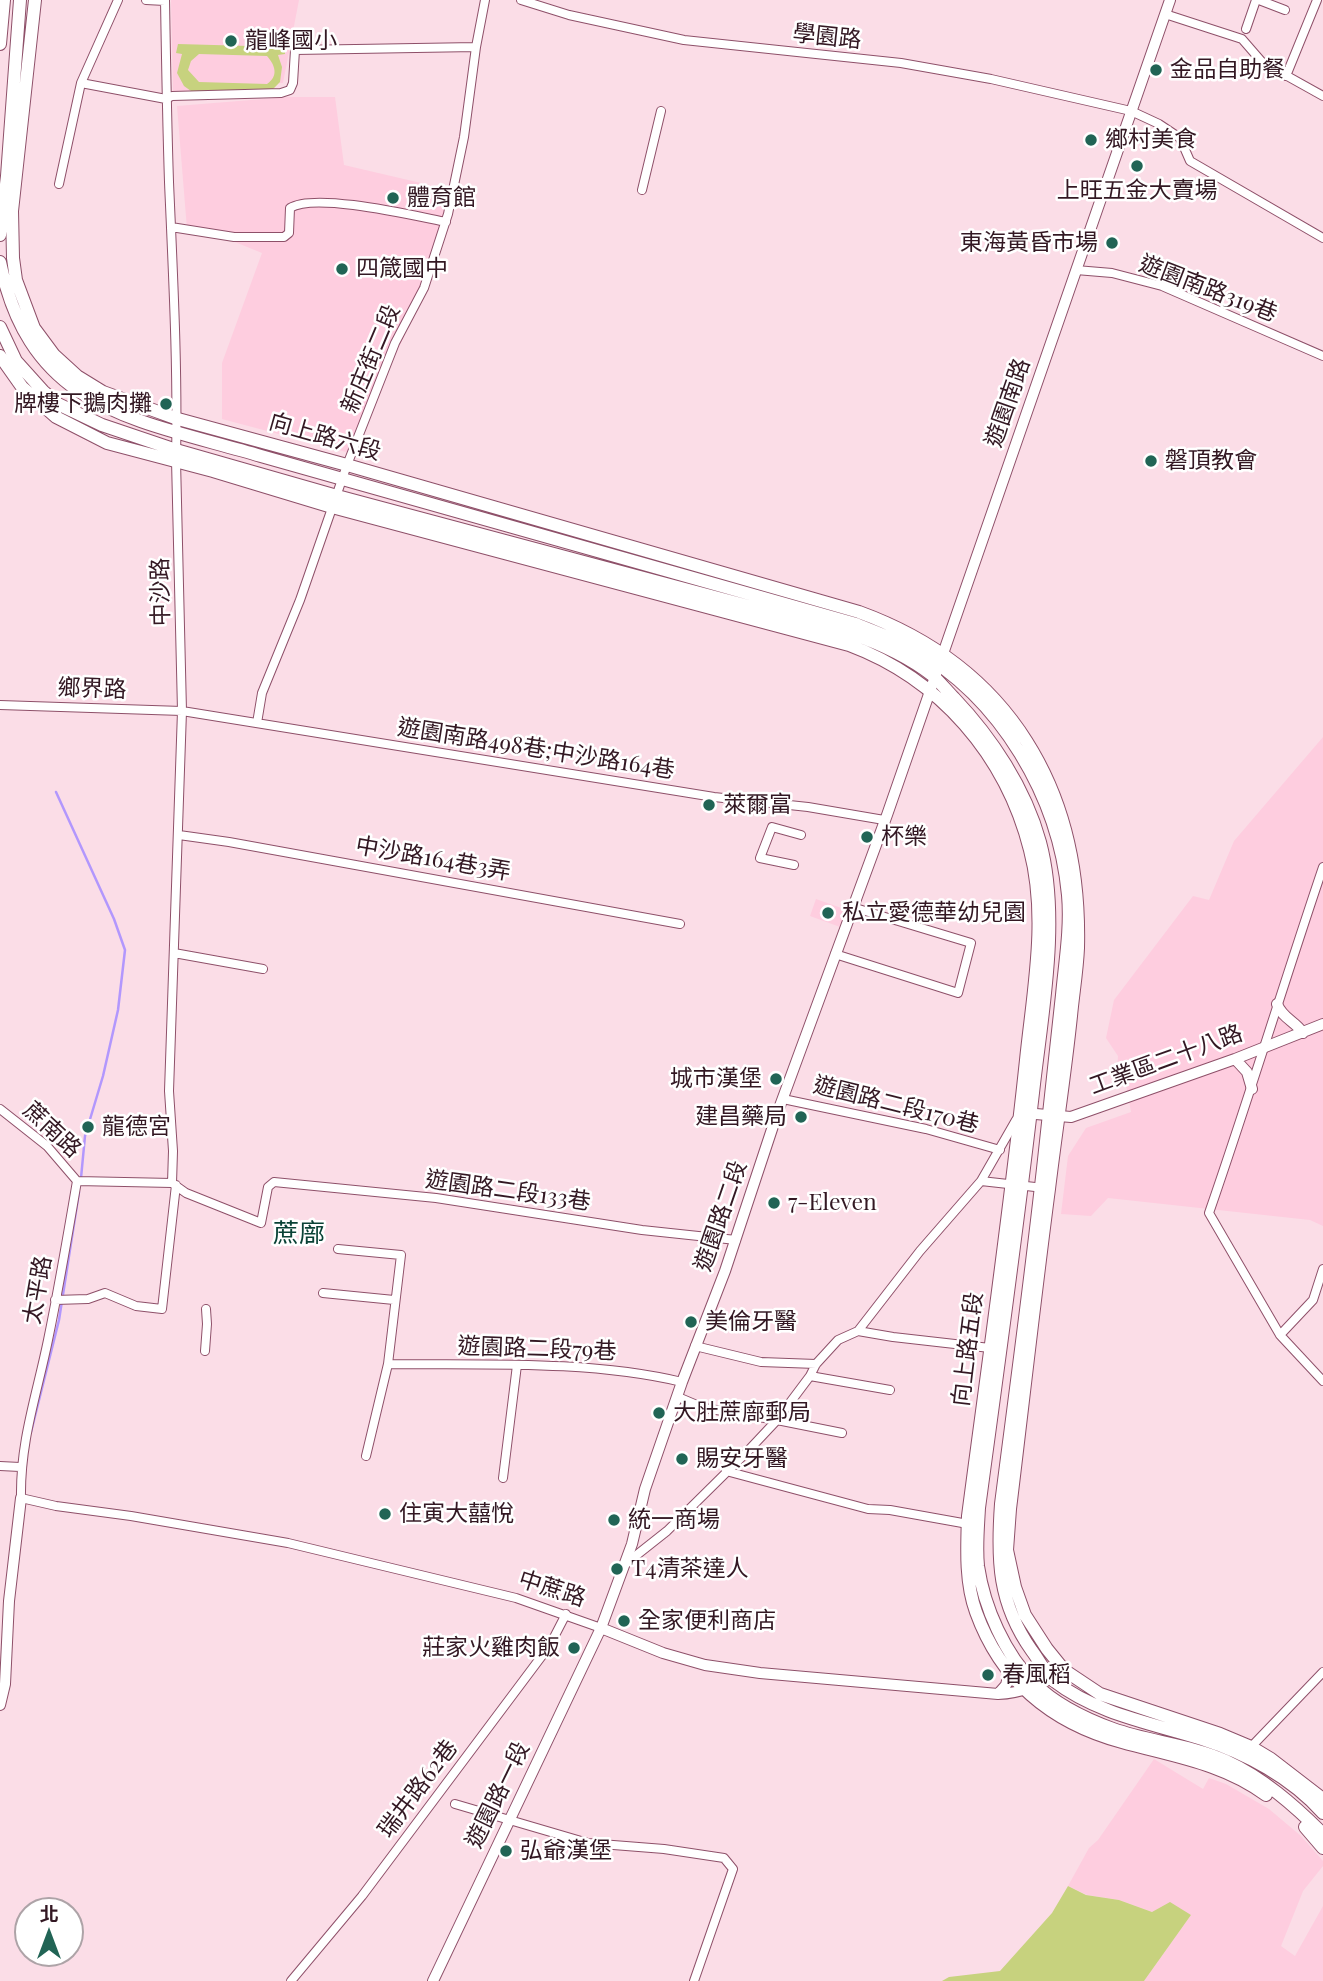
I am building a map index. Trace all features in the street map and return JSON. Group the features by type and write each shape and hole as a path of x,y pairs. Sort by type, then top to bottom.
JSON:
{"main road":[{"path":"0,44 4,0"},
{"path":"0,235 20,0"},
{"name":"向上路六段","path":"35,0 12,211 13,258 22,297 34,328 45,344 77,376 103,392 178,425 343,478 856,624 915,650 938,664"},
{"name":"向上路六段","path":"0,262 4,283 24,334 37,354 56,374 98,405 347,465 859,612 891,624 938,664"},
{"path":"0,327 16,361 28,377 58,404 176,455 849,645 897,668 929,689"},
{"path":"0,356 22,387 56,418 107,443 176,455"},
{"path":"335,502 853,634 938,664 985,706 1020,754 1038,786 1058,841 1068,896 1067,946 1054,1117 1001,1504 998,1548 1003,1592 1014,1620 1052,1679 1116,1714 1203,1739 1266,1767 1323,1813"},
{"name":"向上路五段","path":"938,664 998,752 1024,798 1040,841 1046,872 1049,917 1041,1021 990,1348 968,1524 968,1568 976,1611 1009,1673 1031,1688 1097,1723 1171,1742 1225,1761 1260,1780 1296,1808 1323,1834"},
{"name":"向上路五段","path":"929,689 994,761 1014,802 1030,849 1038,898 1038,942 1026,1113"},
{"name":"向上路五段","path":"1016,1184 979,1508 977,1547 982,1590 995,1626 1025,1673 1031,1688 1054,1713 1088,1730 1121,1742 1172,1753 1221,1770 1255,1787 1290,1813 1323,1848"},
{"path":"1045,1188 1007,1550 1014,1587 1025,1615 1064,1670 1111,1698 1220,1734 1251,1748 1271,1759 1323,1799"}],"street":[{"path":"59,184 81,83 118,0"},
{"path":"146,0 165,0"},
{"name":"中沙路","path":"55,1300 88,1299 105,1293 136,1306 162,1309 171,1246 174,1184 169,1091 182,711 176,455 178,425 165,0"},
{"name":"新庄街二段","path":"257,723 262,693 300,600 347,465 395,342 424,288 446,222 464,137 485,0"},
{"name":"學園路","path":"521,0 569,15 684,40 901,63 991,79 1131,111 1159,124 1180,138 1190,161 1323,238"},
{"name":"遊園南路","path":"884,820 1170,0"},
{"path":"1246,29 1258,0 1285,10"},
{"path":"1286,76 1317,0"},
{"path":"1165,14 1242,39 1262,62 1323,96"},
{"path":"81,83 166,99 172,96 281,93 290,90 293,83 295,50 476,47"},
{"path":"642,190 661,111"},
{"path":"171,227 234,237 284,237 289,233 290,208 309,203 345,204 446,222"},
{"name":"遊園南路319巷","path":"1076,270 1112,273 1162,286 1323,356"},
{"name":"鄉界路","path":"0,705 182,711"},
{"name":"遊園南路498巷;中沙路164巷","path":"182,711 714,797 808,807 884,820"},
{"name":"遊園路二段","path":"601,1628 632,1544 645,1489 682,1382 736,1240 783,1099 884,820"},
{"path":"794,865 760,858 772,827 802,835"},
{"name":"中沙路164巷3弄","path":"179,835 680,923"},
{"path":"1323,867 1209,1213 1280,1335 1323,1381"},
{"path":"835,954 958,993 971,943 852,908"},
{"path":"174,953 263,969"},
{"path":"1277,1004 1283,1016 1297,1024 1303,1033"},
{"name":"工業區二十八路","path":"1026,1113 1070,1117 1265,1048 1323,1024"},
{"path":"1235,1059 1247,1072 1252,1089"},
{"name":"遊園路二段170巷","path":"783,1099 926,1129 1000,1150"},
{"name":"蔗南路","path":"0,1109 47,1146 77,1181"},
{"path":"624,1565 667,1531 777,1420 816,1364 838,1340 858,1331 889,1288 981,1181 1026,1113"},
{"path":"77,1181 174,1184"},
{"name":"太平路","path":"21,1498 20,1467 25,1437 48,1339 77,1181"},
{"path":"981,1181 1045,1188"},
{"name":"遊園路二段133巷","path":"174,1184 186,1193 261,1223 268,1187 274,1182 436,1198 642,1230 736,1240"},
{"path":"338,1249 401,1255 388,1364 366,1457"},
{"path":"1280,1335 1313,1300 1323,1269"},
{"path":"323,1293 394,1300"},
{"path":"205,1351 206,1309"},
{"path":"858,1331 990,1348"},
{"path":"695,1346 761,1363 816,1364"},
{"name":"遊園路二段79巷","path":"388,1364 517,1365 644,1373 682,1382"},
{"path":"503,1478 517,1365"},
{"path":"810,1376 890,1390"},
{"path":"678,1397 704,1408 842,1433"},
{"path":"0,1466 20,1467"},
{"path":"726,1471 868,1510 890,1510 968,1524"},
{"path":"0,1705 5,1684 9,1601 21,1498"},
{"name":"中蔗路","path":"21,1498 288,1543 516,1598 566,1614 663,1653 705,1665 760,1674 998,1694 1031,1688 1052,1679 1064,1670"},
{"name":"瑞井路62巷","path":"291,1981 362,1896 534,1667 550,1645 566,1614"},
{"name":"遊園路一段","path":"433,1981 601,1628"},
{"path":"1251,1748 1323,1672"},
{"path":"998,1694 1006,1685 1009,1673"},
{"path":"455,1804 588,1843 724,1858 733,1869 694,1981"}],"shaded area":[{"name":"龍峰國小","path":"171,0 299,0 283,83 173,92"},
{"name":"四箴國中","path":"288,97 335,97 344,165 451,190 423,286 403,339 350,453 222,419 222,363 262,253 225,238 187,229 177,106"},
{"path":"1323,737 1323,1226 1310,1220 1108,1198 1091,1216 1061,1214 1068,1156 1086,1128 1131,1112 1127,1089 1117,1070 1118,1056 1106,1038 1114,1000 1193,896 1209,900 1234,841"},
{"name":"私立愛德華幼兒園","path":"816,899 847,910 840,927 810,916"},
{"path":"1154,1759 1203,1789 1209,1778 1226,1784 1269,1809 1301,1836 1323,1861 1323,1866 1303,1891 1281,1946 1295,1956 1323,1906 1323,1981 1144,1981 1191,1915 1152,1912 1119,1900 1087,1895 1068,1886 1089,1848 1098,1840"}],"green space":[{"path":"178,44 285,47 285,54 278,55 282,67 280,82 271,91 191,91 184,86 177,73 182,54 176,53","holes":["199,54 267,56 274,70 273,78 267,84 199,82 188,70 191,61"]},
{"path":"1068,1886 1086,1895 1119,1900 1152,1912 1170,1902 1191,1915 1144,1981 942,1981 949,1977 1000,1971 1052,1913"}],"waterway":[{"path":"56,792 114,919 125,950 118,1010 103,1076 85,1136 81,1178"},
{"path":"31,1432 59,1320 79,1192"}],"place":[{"name":"龍峰國小","path":"231,41"},
{"name":"金品自助餐","path":"1156,70"},
{"name":"鄉村美食","path":"1091,140"},
{"name":"上旺五金大賣場","path":"1137,166"},
{"name":"體育館","path":"393,198"},
{"name":"東海黃昏市場","path":"1112,243"},
{"name":"四箴國中","path":"342,269"},
{"name":"牌樓下鵝肉攤","path":"166,404"},
{"name":"磐頂教會","path":"1151,461"},
{"name":"萊爾富","path":"709,805"},
{"name":"杯樂","path":"867,837"},
{"name":"私立愛德華幼兒園","path":"828,913"},
{"name":"城市漢堡","path":"776,1079"},
{"name":"建昌藥局","path":"801,1117"},
{"name":"龍德宮","path":"88,1127"},
{"name":"7-Eleven","path":"774,1203"},
{"name":"美倫牙醫","path":"691,1322"},
{"name":"大肚蔗廍郵局","path":"659,1413"},
{"name":"賜安牙醫","path":"682,1459"},
{"name":"住寅大囍悅","path":"385,1514"},
{"name":"統一商場","path":"614,1520"},
{"name":"T4清茶達人","path":"617,1569"},
{"name":"全家便利商店","path":"624,1621"},
{"name":"莊家火雞肉飯","path":"574,1648"},
{"name":"春風稻","path":"988,1675"},
{"name":"弘爺漢堡","path":"506,1851"}],"district":[{"name":"蔗廍","path":"299,1234"}]}
